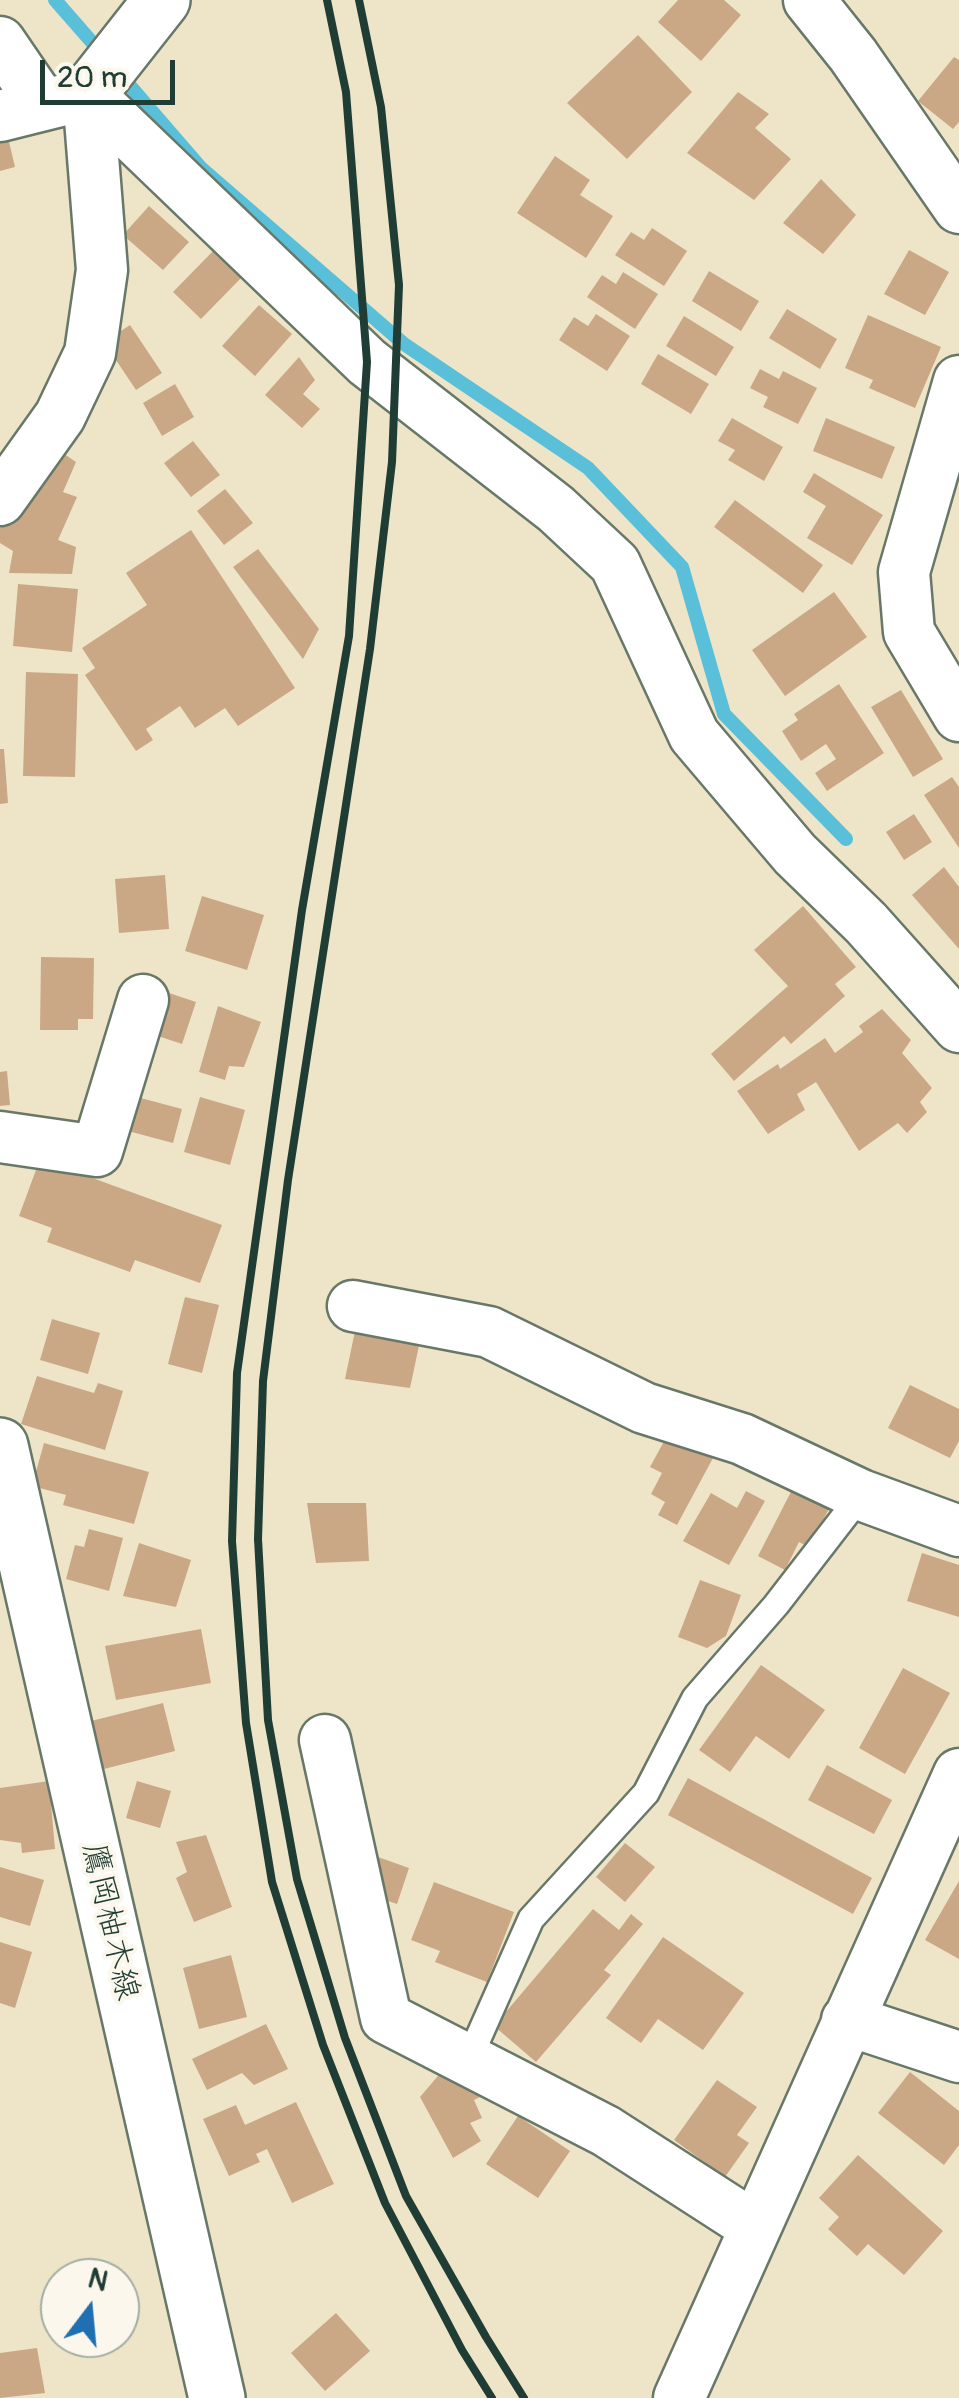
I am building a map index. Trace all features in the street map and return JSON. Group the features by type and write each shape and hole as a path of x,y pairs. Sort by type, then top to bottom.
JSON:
{"main road":[{"path":"44,105 162,0"},
{"name":"鷹岡柚木線","path":"0,1446 217,2398"}],"street":[{"path":"810,0 959,208"},
{"path":"0,42 44,105 102,270 90,353 60,416 0,500"},
{"path":"44,105 556,510 615,564 694,735 795,854 866,923 959,1027"},
{"path":"959,381 904,572 909,632 959,716"},
{"path":"0,1136 97,1152 142,1000"},
{"path":"353,1306 489,1332 644,1408 742,1440 861,1496 959,1532"},
{"path":"325,1740 386,2018 606,2131 755,2227"},
{"path":"679,2398 959,1774"},
{"path":"847,2020 959,2057"}],"lane":[{"path":"468,2060 531,1919 646,1793 695,1698 776,1605 861,1496"}],"building":[{"path":"678,0 724,0 741,15 701,61 658,22"},
{"path":"638,35 692,92 627,159 567,103"},
{"path":"954,57 959,60 959,122 953,129 918,101"},
{"path":"738,92 769,114 755,128 791,159 754,200 687,153"},
{"path":"6,129 15,167 0,171 0,131"},
{"path":"555,156 590,180 580,195 613,216 586,258 517,213"},
{"path":"821,179 856,215 823,254 783,223"},
{"path":"149,206 189,242 163,270 123,235"},
{"path":"652,228 687,251 664,286 615,255 631,232 644,240"},
{"path":"214,250 242,277 201,319 173,292"},
{"path":"909,250 949,272 925,315 884,294"},
{"path":"709,271 759,301 741,331 692,301"},
{"path":"623,272 658,294 635,329 587,297 602,275 616,284"},
{"path":"259,305 292,334 255,376 222,346"},
{"path":"787,309 837,339 820,369 769,338"},
{"path":"596,314 630,336 607,371 559,340 574,317 588,326"},
{"path":"868,315 941,347 915,408 869,388 873,380 845,368"},
{"path":"684,316 734,347 716,376 666,346"},
{"path":"130,325 162,373 136,390 104,342"},
{"path":"658,354 709,384 691,414 641,384"},
{"path":"299,357 315,380 303,394 320,409 302,428 265,395"},
{"path":"760,369 779,379 783,371 817,388 798,424 763,407 768,397 750,388"},
{"path":"175,384 194,417 162,436 143,403"},
{"path":"732,418 783,447 764,481 728,460 735,450 718,441"},
{"path":"826,418 895,447 882,479 813,451"},
{"path":"193,441 220,475 191,497 164,463"},
{"path":"48,443 76,462 63,492 77,497 58,540 76,547 72,574 9,573 13,551 0,543 0,528"},
{"path":"814,473 883,515 852,565 807,538 826,506 803,492"},
{"path":"225,489 253,523 224,545 197,511"},
{"path":"735,500 823,565 803,593 714,527"},
{"path":"191,530 295,688 238,726 225,708 195,728 180,706 146,729 153,740 136,751 85,675 95,668 82,648 147,605 126,573"},
{"path":"258,549 319,629 303,659 233,567"},
{"path":"18,584 78,589 72,652 13,646"},
{"path":"834,592 867,637 785,696 752,650"},
{"path":"26,672 78,674 75,777 23,776"},
{"path":"839,684 884,753 827,791 815,773 836,759 826,744 801,761 782,731 798,720 794,714"},
{"path":"901,690 943,759 913,777 871,707"},
{"path":"0,749 4,749 8,803 0,804"},
{"path":"952,777 959,787 959,848 924,795"},
{"path":"914,814 932,842 904,860 886,832"},
{"path":"944,867 959,887 959,949 912,895"},
{"path":"165,875 169,929 119,933 115,879"},
{"path":"202,896 264,915 247,970 185,951"},
{"path":"803,906 856,967 835,984 845,996 791,1044 784,1036 734,1081 711,1054 788,986 754,950"},
{"path":"41,957 94,958 93,1019 78,1019 78,1030 40,1030"},
{"path":"163,991 196,1002 182,1044 149,1033"},
{"path":"218,1006 261,1022 244,1067 229,1066 225,1080 199,1072"},
{"path":"882,1009 911,1040 902,1053 932,1088 920,1102 927,1112 907,1133 898,1123 859,1151 816,1082 797,1094 805,1110 768,1134 737,1091 778,1064 780,1069 825,1038 835,1053 863,1032 859,1026"},
{"path":"7,1071 10,1105 0,1106 0,1072"},
{"path":"137,1097 182,1109 173,1143 128,1131"},
{"path":"200,1097 245,1110 230,1165 184,1152"},
{"path":"40,1159 222,1225 200,1283 135,1260 130,1272 47,1242 52,1228 19,1216"},
{"path":"185,1297 219,1305 202,1373 168,1364"},
{"path":"52,1319 100,1333 88,1374 40,1360"},
{"path":"355,1331 420,1341 410,1388 345,1379"},
{"path":"37,1376 94,1393 98,1383 123,1391 105,1450 21,1424"},
{"path":"910,1385 959,1409 959,1441 950,1458 888,1428"},
{"path":"668,1434 713,1458 677,1525 658,1515 665,1502 651,1494 662,1473 650,1467"},
{"path":"44,1443 149,1472 134,1524 63,1505 66,1495 32,1486"},
{"path":"795,1484 832,1503 809,1547 799,1542 785,1570 758,1556"},
{"path":"746,1491 765,1501 729,1565 683,1541 711,1493 737,1508"},
{"path":"307,1503 366,1503 369,1561 316,1563"},
{"path":"89,1529 123,1538 109,1591 66,1579 75,1545 84,1547"},
{"path":"139,1543 191,1560 176,1607 123,1596"},
{"path":"922,1553 959,1565 959,1617 907,1601"},
{"path":"700,1580 741,1595 726,1636 707,1648 678,1637"},
{"path":"201,1629 211,1683 116,1700 105,1646"},
{"path":"761,1665 825,1710 789,1759 756,1736 730,1772 699,1750"},
{"path":"903,1668 950,1693 905,1774 859,1748"},
{"path":"163,1703 175,1751 104,1769 91,1721"},
{"path":"827,1765 892,1800 874,1834 808,1800"},
{"path":"688,1778 872,1878 853,1914 668,1815"},
{"path":"49,1781 55,1849 22,1853 21,1843 0,1840 0,1788"},
{"path":"137,1781 171,1791 160,1828 126,1818"},
{"path":"206,1835 232,1907 194,1922 176,1878 187,1872 176,1842"},
{"path":"625,1843 655,1867 625,1902 596,1877"},
{"path":"378,1857 409,1868 397,1904 379,1898 369,1884"},
{"path":"0,1867 44,1880 30,1926 0,1917"},
{"path":"959,1881 959,1959 925,1940"},
{"path":"434,1882 514,1912 487,1982 435,1962 440,1951 411,1940"},
{"path":"593,1909 619,1930 631,1914 643,1924 604,1970 611,1975 536,2062 494,2026"},
{"path":"663,1937 744,1993 703,2050 658,2019 641,2043 606,2018"},
{"path":"0,1942 32,1952 15,2008 0,2003"},
{"path":"231,1955 247,2017 199,2029 183,1968"},
{"path":"266,2024 288,2069 254,2085 242,2073 207,2090 192,2059"},
{"path":"443,2070 484,2095 474,2100 482,2118 470,2123 481,2141 453,2158 420,2097"},
{"path":"910,2072 959,2111 959,2145 944,2165 878,2113"},
{"path":"717,2080 757,2107 737,2135 749,2143 725,2177 674,2140"},
{"path":"296,2102 334,2184 292,2203 267,2149 256,2154 260,2162 229,2176 203,2119 236,2105 245,2125"},
{"path":"518,2116 570,2151 538,2198 486,2164"},
{"path":"858,2155 943,2231 904,2275 868,2244 857,2256 828,2229 839,2217 819,2198"},
{"path":"336,2313 370,2351 325,2391 291,2353"},
{"path":"37,2348 45,2393 0,2398 0,2353"}],"waterway":[{"path":"55,0 104,56"},
{"path":"118,72 201,168 404,344 588,468 682,567 724,714 846,839"}],"railway":[{"path":"327,0 346,92 367,362 349,636 302,910 237,1373 232,1541 246,1723 272,1882 323,2045 385,2203 462,2350 492,2398"},
{"path":"359,0 381,107 399,285 392,462 370,649 288,1180 263,1381 258,1539 268,1720 297,1879 345,2038 406,2196 524,2398"}]}
